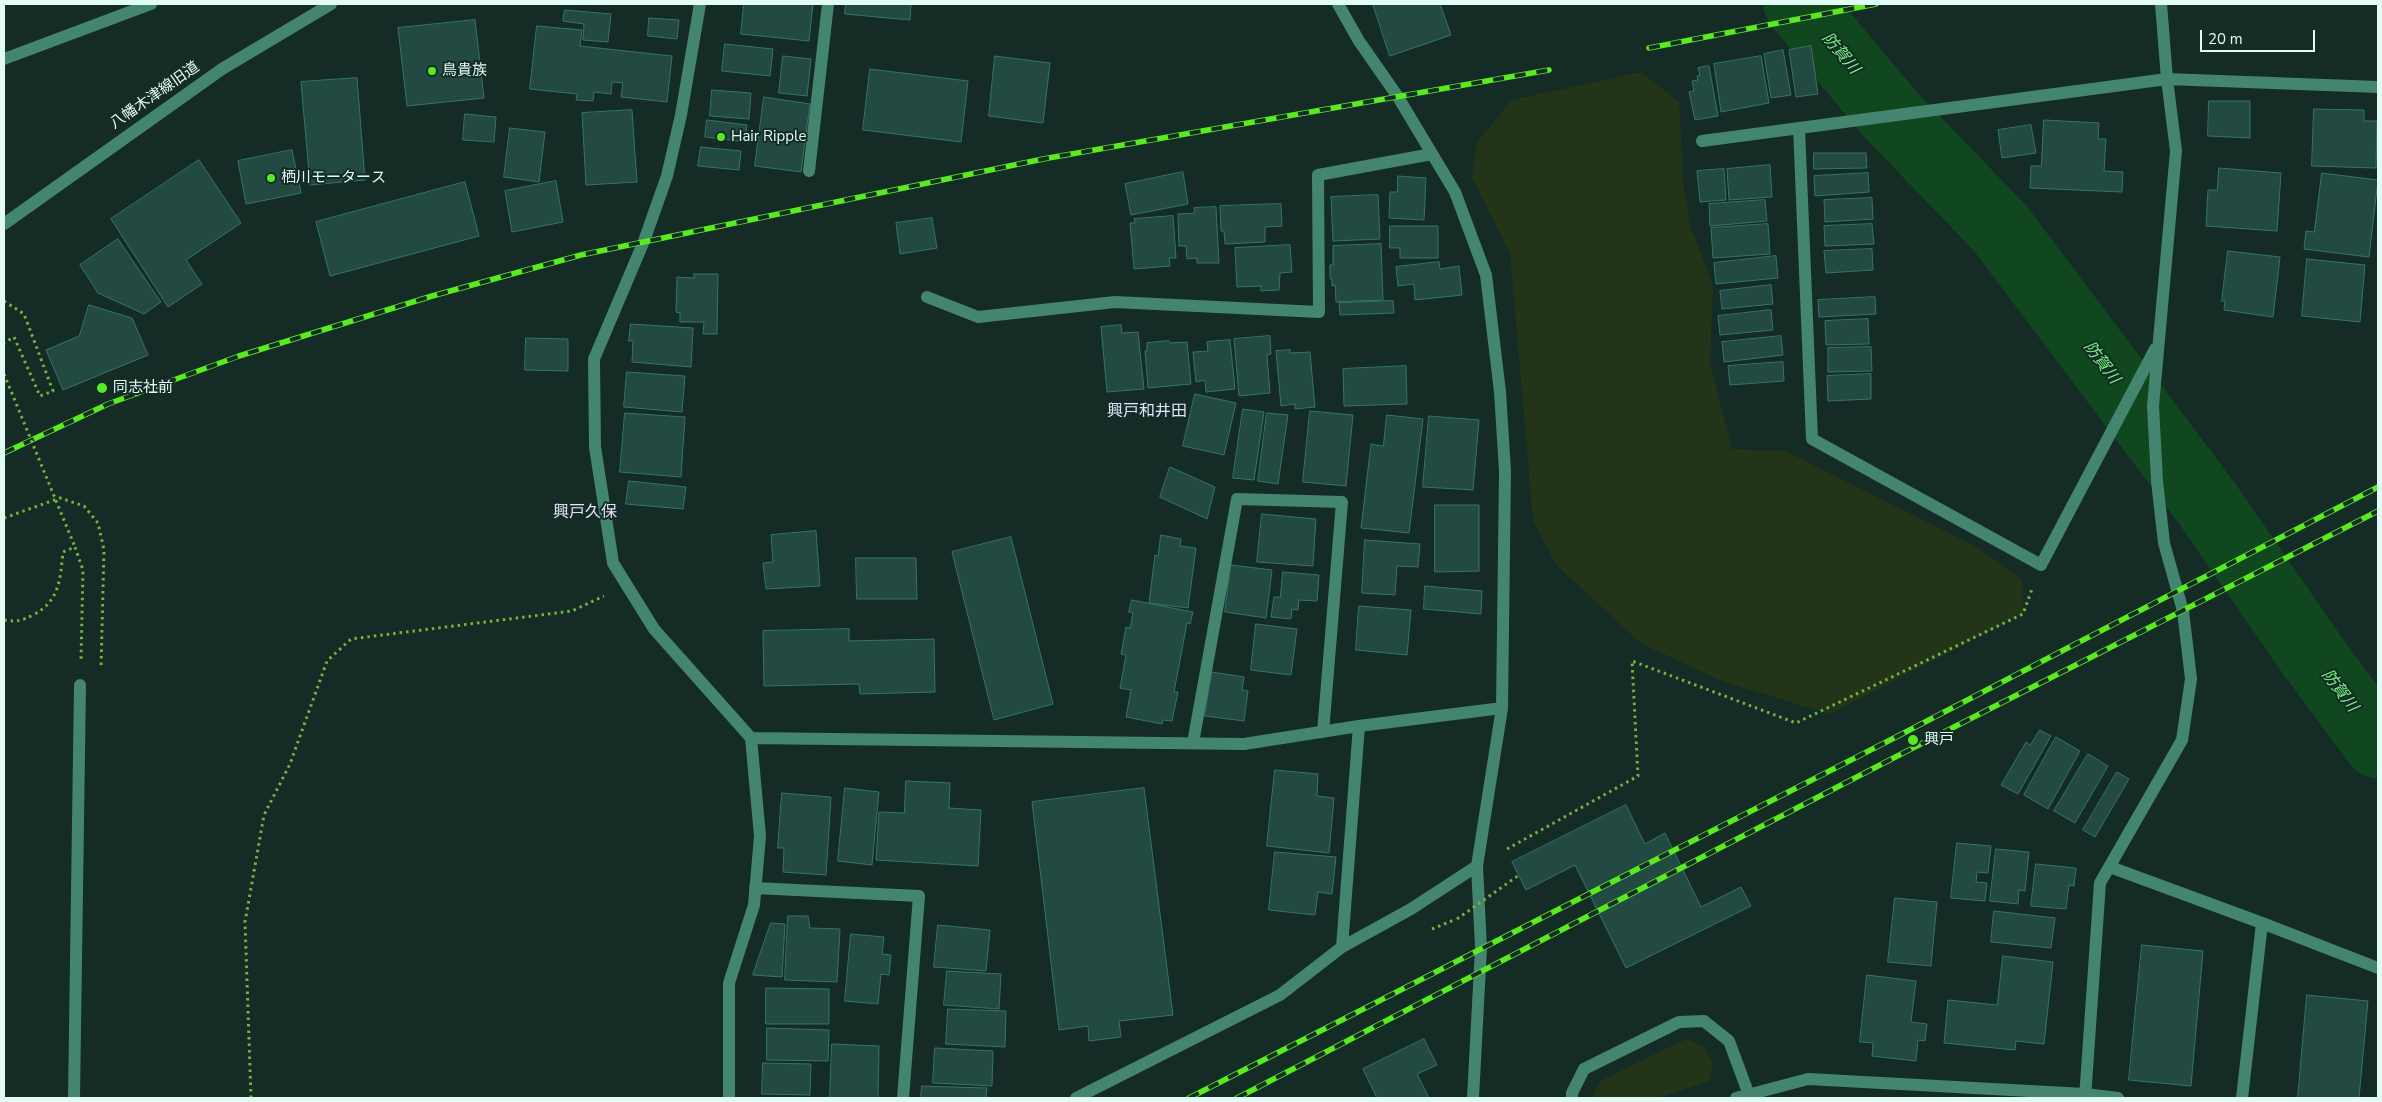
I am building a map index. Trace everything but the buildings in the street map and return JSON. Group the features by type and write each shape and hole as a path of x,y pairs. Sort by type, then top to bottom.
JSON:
{"street":[{"path":"4,59 151,4"},
{"name":"八幡木津線旧道","path":"4,224 222,69 331,4"},
{"path":"700,4 681,115 667,176 644,241 594,359 595,447 613,563 654,629 751,738 760,836 754,905 729,983 728,1098"},
{"path":"809,171 828,4"},
{"path":"1338,4 1359,41 1398,97 1455,192 1486,274 1500,392 1505,472 1502,708 1477,866 1481,948 1473,1098"},
{"path":"2085,1096 2100,884 2182,740 2191,679 2183,611 2164,543 2157,482 2153,406 2176,151 2167,79 2161,4"},
{"path":"1702,141 2167,79 2378,87"},
{"path":"1800,128 1812,439 2041,565 2158,342"},
{"path":"927,297 978,318 1115,302 1319,312 1318,175 1432,154"},
{"path":"1193,743 1237,499 1342,502 1323,732"},
{"path":"74,1098 80,685"},
{"path":"751,738 1244,744 1359,726 1502,708"},
{"path":"1342,947 1359,726"},
{"path":"1076,1098 1280,995 1342,947 1411,909 1477,866"},
{"path":"2110,867 2378,968"},
{"path":"755,888 919,896 903,1098"},
{"path":"2242,1098 2262,923"},
{"path":"1572,1098 1572,1093 1584,1069 1679,1022 1704,1021 1729,1041 1749,1095"},
{"path":"1736,1098 1808,1079 2118,1098"}],"path":[{"path":"4,301 24,314 53,390 40,396 14,338 4,343"},
{"path":"4,374 75,547 83,570 80,685 101,686 104,550 98,523 84,506 60,498 4,518"},
{"path":"4,620 18,622 46,608 59,585 63,552 75,547"},
{"path":"1477,866 1638,776 1632,661 1796,724 2023,614 2041,565"},
{"path":"251,1098 245,922 264,815 290,764 327,661 352,639 572,611 627,585"},
{"path":"1457,919 1519,875"}],"green space":[{"path":"1641,72 1679,102 1684,190 1691,227 1713,285 1710,363 1732,449 1786,451 1977,547 2022,580 2023,614 1830,714 1724,682 1642,644 1557,566 1533,521 1510,253 1472,177 1477,142 1512,100"},
{"path":"1686,1039 1705,1047 1713,1065 1709,1081 1658,1098 1592,1098 1600,1081"}],"waterway":[{"name":"防賀川","path":"1798,4 1891,115 2000,228 2206,502 2314,658 2378,744"}],"railway":[{"path":"1649,48 1876,4"},
{"path":"4,453 108,404 239,356 432,296 581,255 1043,159 1549,70"},
{"path":"1189,1098 1898,736 2378,487"},
{"path":"1237,1098 1907,751 2378,511"}],"place":[{"name":"鳥貴族","path":"432,71"},
{"name":"Hair Ripple","path":"721,137"},
{"name":"栖川モータース","path":"271,178"},
{"name":"同志社前","path":"102,388"},
{"name":"興戸","path":"1913,740"}],"district":[{"name":"興戸和井田","path":"1147,412"},
{"name":"興戸久保","path":"585,513"}]}
